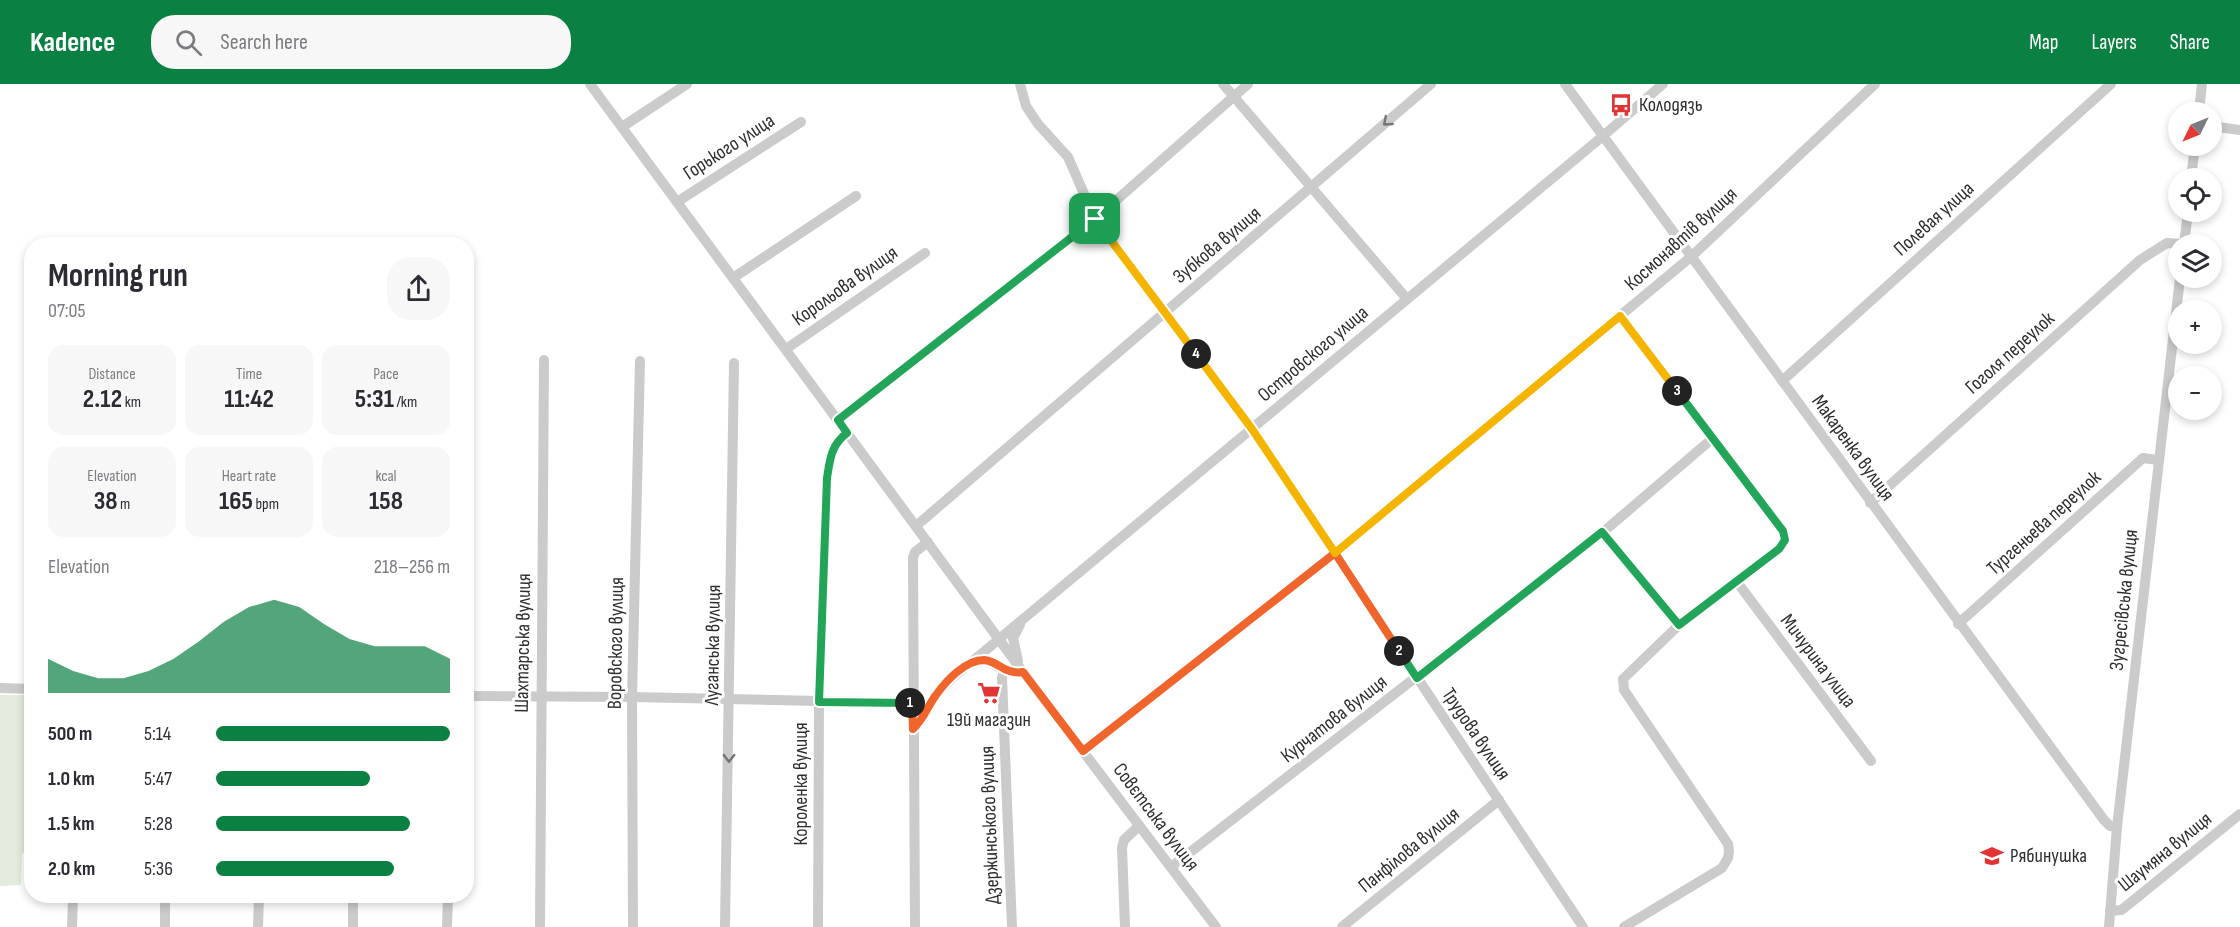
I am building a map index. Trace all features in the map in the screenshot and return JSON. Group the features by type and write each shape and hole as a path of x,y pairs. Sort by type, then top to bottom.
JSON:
{"street":[{"name":"Совєтська вулиця","path":"590,84 1023,672 1216,927"},
{"path":"622,128 687,84"},
{"name":"Трудова вулиця","path":"1020,84 1026,106 1038,124 1068,157 1095,219 1252,429 1583,927"},
{"path":"1222,84 1407,299"},
{"path":"838,420 1095,219 1248,84"},
{"name":"Зубкова вулиця","path":"916,526 1431,84"},
{"name":"Макаренка вулиця","path":"1565,84 1958,624 2104,820 2110,826 2117,827"},
{"name":"Островского улица","path":"913,729 921,721 936,695 967,665 1663,84"},
{"name":"Космонавтів вулиця","path":"1083,751 1335,553 1692,256 1875,84"},
{"name":"Полевая улица","path":"1782,381 2111,84"},
{"path":"2200,102 2202,84"},
{"name":"Горького улица","path":"677,202 801,122"},
{"path":"2222,128 2240,130"},
{"path":"733,278 856,196"},
{"name":"Гоголя переулок","path":"1870,503 2140,260 2168,243"},
{"name":"Корольова вулиця","path":"786,349 925,253"},
{"name":"Зугресівська вулиця","path":"2109,927 2117,827 2179,288"},
{"path":"1620,316 1785,536 1779,549 1679,625 1625,676 1622,683 1624,690 1728,844 1730,851 1722,868 1624,927"},
{"name":"Шахтарська вулиця","path":"540,927 544,360"},
{"name":"Воровского вулиця","path":"633,927 632,697 640,361"},
{"name":"Луганська вулиця","path":"725,927 734,363"},
{"name":"Короленка вулиця","path":"818,927 819,702 827,478 831,452 838,440 847,433"},
{"name":"Курчатова вулиця","path":"1171,867 1602,532 1713,438"},
{"name":"Тургеньева переулок","path":"1958,624 2143,458 2158,460"},
{"path":"1602,532 1679,625"},
{"path":"915,927 913,558 915,552 928,542"},
{"name":"Мичурина улица","path":"1737,582 1871,761"},
{"path":"967,665 985,660 1004,670 1023,672 1014,648 1013,638 1028,614"},
{"name":"Дзержинського вулиця","path":"1004,670 1002,678 1012,927"},
{"path":"0,688 24,689"},
{"path":"474,696 912,703"},
{"name":"Панфілова вулиця","path":"1342,927 1499,800"},
{"name":"Шаумяна вулиця","path":"2110,911 2124,908 2240,814"},
{"path":"1125,927 1122,848 1129,833 1139,826"},
{"path":"72,927 73,903"},
{"path":"165,903 165,927"},
{"path":"258,927 259,903"},
{"path":"352,927 353,903"},
{"path":"447,927 448,903"}],"green space":[{"path":"0,695 24,695 24,853 22,853 21,885 0,886"}],"place":[{"name":"Колодязь","path":"1621,105"},
{"name":"19й магазин","path":"989,693"},
{"name":"Рябинушка","path":"1992,856"}],"route":[{"path":"1095,219 838,420 847,433 838,440 831,452 827,478 819,702 912,703 913,729 921,721 936,695 950,680 967,665 985,660 1004,670 1023,672 1083,751 1335,553 1417,678 1602,532 1679,625 1783,545 1785,540 1783,531 1620,316 1335,553 1252,429 1095,219"}]}
